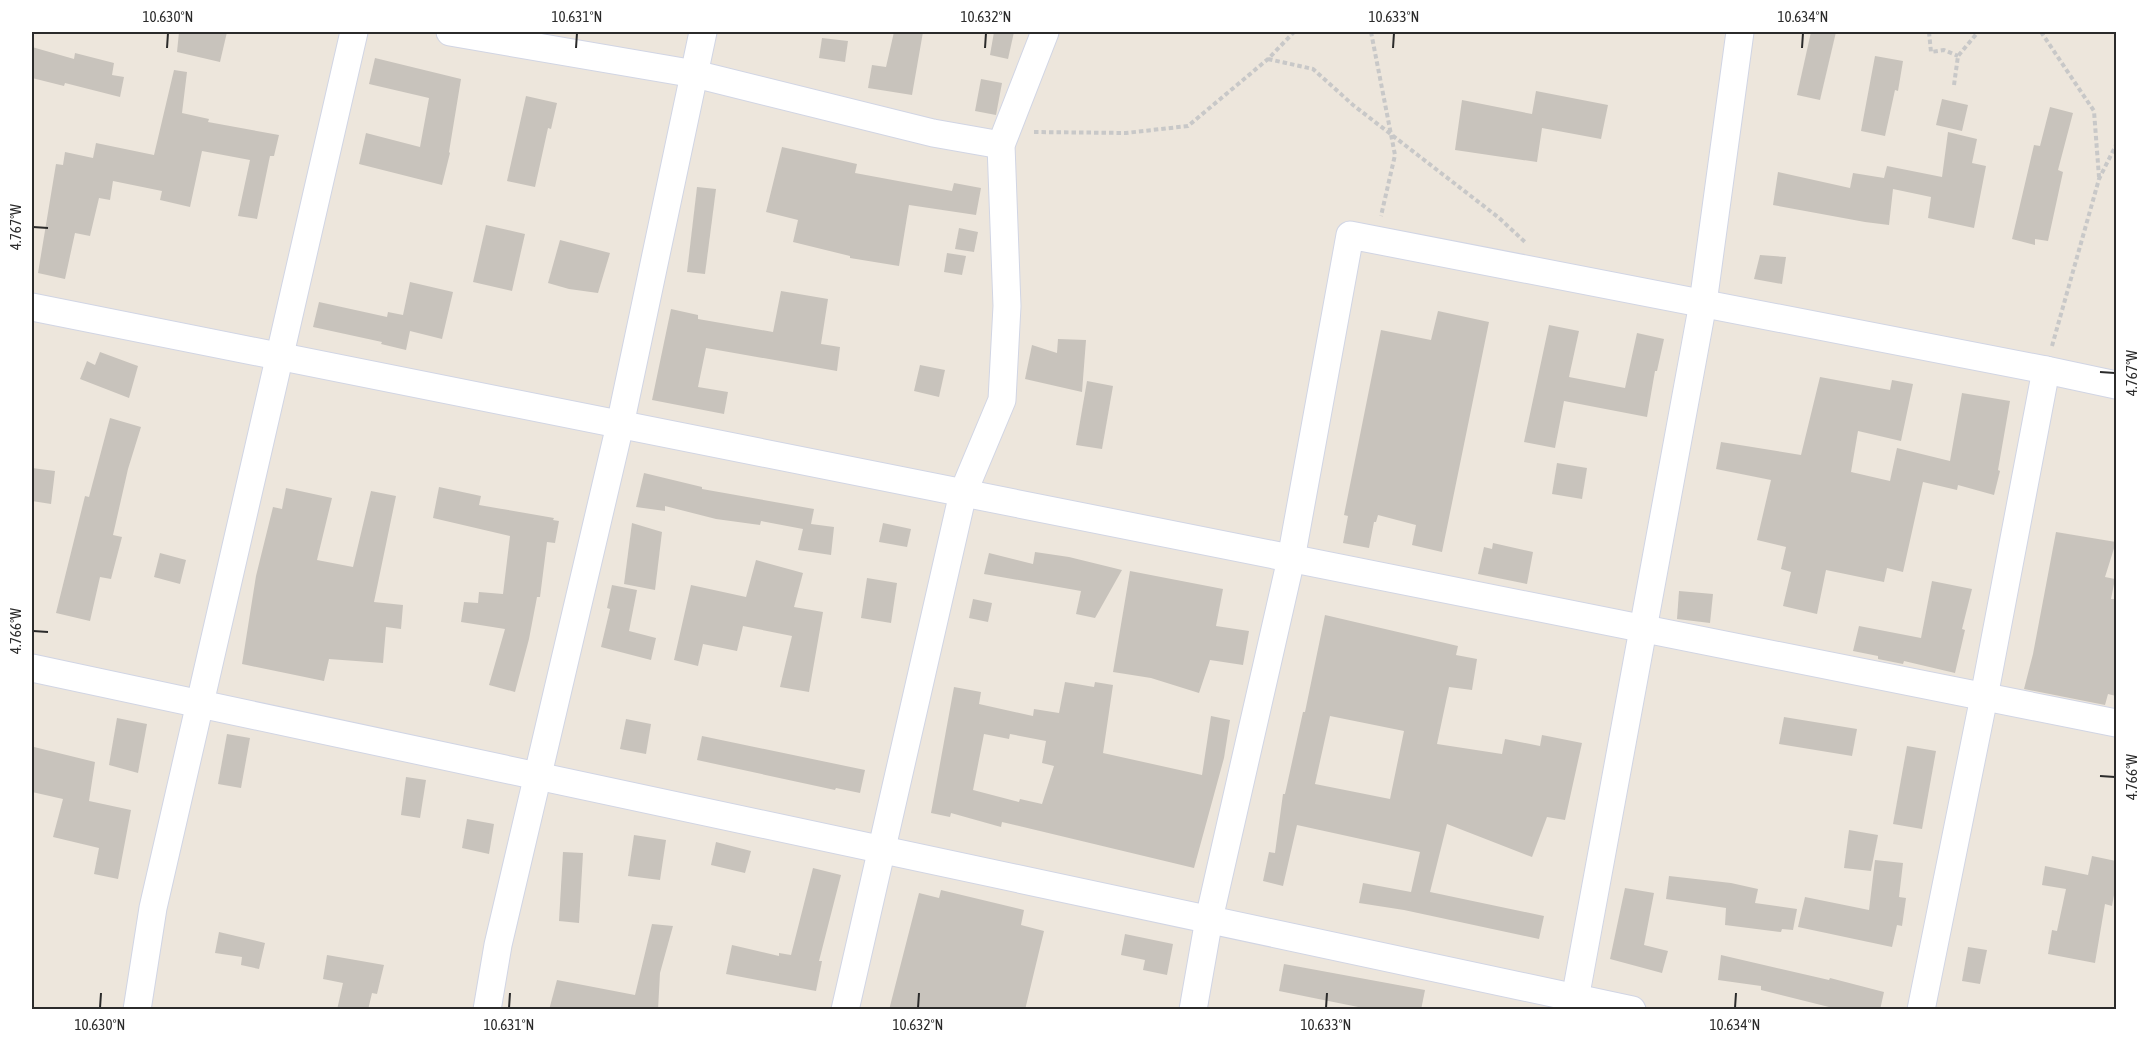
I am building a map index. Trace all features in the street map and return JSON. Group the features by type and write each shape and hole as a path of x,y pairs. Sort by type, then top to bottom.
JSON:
{"street":[{"path":"137,1010 153,908 354,32"},
{"path":"450,32 695,74 933,134 1001,145"},
{"path":"488,1010 498,945 620,425 703,32"},
{"path":"845,1010 963,493 1002,400 1007,306 1001,145 1045,32"},
{"path":"1575,1004 1703,303 1740,32"},
{"path":"1192,1010 1209,919 1292,559 1350,235 2046,370 2116,386"},
{"path":"32,308 2116,723"},
{"path":"1922,1010 2046,370"},
{"path":"32,668 1209,919 1575,1004 1632,1010"}],"path":[{"path":"1001,145 1023,132 1126,133 1188,126 1268,59 1294,32"},
{"path":"1371,32 1395,155 1380,223 1371,239"},
{"path":"1929,32 1931,52 1944,50 1958,56"},
{"path":"1953,85 1958,56 1978,32"},
{"path":"2041,32 2094,111 2099,179"},
{"path":"1268,59 1313,69 1353,105 1498,217 1530,247"},
{"path":"2046,370 2099,179 2116,145"}],"building":[{"path":"179,32 227,32 220,62 177,52"},
{"path":"894,32 923,32 912,95 868,88 872,65 886,67"},
{"path":"994,32 1014,32 1008,59 990,55"},
{"path":"1811,32 1836,32 1820,100 1797,95"},
{"path":"822,38 848,41 845,62 819,58"},
{"path":"32,47 74,59 75,53 114,63 112,75 124,77 120,97 65,83 64,86 32,78"},
{"path":"1875,56 1903,61 1898,91 1895,90 1885,136 1861,131"},
{"path":"375,58 461,79 450,153 442,185 359,164 366,133 420,147 429,98 369,84"},
{"path":"174,70 187,72 182,113 209,119 208,122 279,135 274,156 270,156 257,219 238,216 250,160 202,151 190,207 160,200 162,191 113,181 110,200 99,198 90,236 75,233 65,279 38,273 56,164 63,165 65,152 93,158 96,143 154,155"},
{"path":"981,79 1002,83 996,115 975,111"},
{"path":"1536,91 1608,105 1601,139 1542,128 1537,162 1455,150 1462,100 1532,114"},
{"path":"526,96 557,103 551,129 548,128 535,187 507,181"},
{"path":"1942,99 1968,105 1962,131 1936,125"},
{"path":"2050,107 2073,113 2058,170 2063,172 2048,241 2035,239 2035,245 2012,239 2034,145 2040,146"},
{"path":"1948,132 1977,139 1972,163 1986,166 1974,228 1928,218 1931,197 1893,189 1889,225 1773,205 1778,172 1850,188 1853,173 1884,178 1887,166 1942,177"},
{"path":"782,147 857,164 855,173 952,191 954,183 981,188 976,215 909,205 899,266 850,258 850,256 793,242 798,220 766,212"},
{"path":"697,187 716,189 705,274 687,272"},
{"path":"486,225 525,234 512,291 473,282"},
{"path":"959,228 978,232 974,252 955,249"},
{"path":"560,240 610,253 598,293 548,283"},
{"path":"947,253 966,256 962,275 944,272"},
{"path":"1760,255 1786,257 1782,284 1754,279"},
{"path":"410,282 453,292 442,339 410,331 406,350 381,344 382,342 313,327 319,302 387,317 388,312 403,315"},
{"path":"781,291 828,299 821,344 840,347 837,371 706,348 698,387 728,392 724,414 652,400 671,309 698,315 698,319 773,332"},
{"path":"1438,311 1489,322 1442,552 1412,545 1416,525 1378,515 1374,522 1369,548 1343,543 1348,516 1344,515 1381,330 1431,340"},
{"path":"1549,325 1579,331 1569,377 1625,388 1637,333 1664,339 1657,371 1655,371 1647,417 1564,401 1555,448 1524,442"},
{"path":"1058,339 1086,340 1082,392 1025,379 1032,345 1057,353"},
{"path":"100,352 138,366 129,398 80,379 87,361 95,365"},
{"path":"920,365 945,370 939,397 914,391"},
{"path":"1820,377 1890,390 1892,380 1913,384 1901,441 1858,431 1851,472 1890,481 1897,448 1950,461 1962,393 2010,401 1998,470 2000,471 1994,495 1958,485 1957,490 1923,482 1903,572 1887,568 1884,582 1826,570 1817,614 1783,606 1791,572 1781,569 1786,547 1757,540 1771,480 1716,469 1721,442 1801,455"},
{"path":"1087,381 1113,386 1102,449 1076,445"},
{"path":"110,418 141,427 128,469 113,535 122,537 111,579 100,577 90,621 56,613 85,496 89,497"},
{"path":"1557,463 1587,468 1582,499 1552,494"},
{"path":"32,468 55,471 51,504 32,501"},
{"path":"644,473 702,487 702,489 814,509 811,524 834,527 831,555 798,550 803,529 761,521 760,525 716,519 665,506 665,511 636,507"},
{"path":"439,487 481,496 479,505 554,518 553,520 559,521 555,543 547,542 540,597 537,597 515,692 489,685 505,629 461,622 464,602 478,603 479,592 503,594 510,536 433,518"},
{"path":"286,488 332,498 317,560 353,567 371,491 396,496 374,602 403,605 401,629 386,627 383,663 329,659 324,681 242,664 256,576 273,507 282,509"},
{"path":"632,523 662,532 655,590 624,584"},
{"path":"883,523 911,529 907,547 879,542"},
{"path":"2056,532 2116,542 2105,577 2115,579 2111,599 2116,599 2116,696 2108,694 2105,705 2024,689 2033,654"},
{"path":"1493,543 1533,552 1527,584 1478,574 1484,547 1492,549"},
{"path":"1035,552 1069,557 1122,570 1095,618 1076,614 1081,591 984,574 989,553 1033,564"},
{"path":"160,553 186,560 180,584 154,577"},
{"path":"756,560 803,573 794,607 823,612 809,692 780,687 792,636 743,626 737,651 703,644 698,666 674,660 691,585 746,597"},
{"path":"1130,571 1223,589 1216,626 1249,631 1243,665 1210,660 1199,693 1151,678 1113,672"},
{"path":"867,578 897,583 891,623 861,618"},
{"path":"1932,581 1972,589 1962,629 1965,630 1955,673 1904,661 1903,664 1878,659 1878,656 1853,651 1859,626 1921,638"},
{"path":"612,585 637,590 629,631 656,638 651,660 601,647 610,609 607,608"},
{"path":"1679,591 1713,594 1710,623 1677,619"},
{"path":"973,599 992,603 988,622 969,618"},
{"path":"1325,615 1458,646 1456,655 1477,659 1472,690 1449,687 1437,744 1502,754 1505,739 1540,746 1542,735 1582,743 1565,820 1547,817 1532,857 1447,824 1430,892 1544,916 1539,939 1404,910 1359,903 1363,883 1411,892 1420,852 1297,825 1283,886 1263,881 1269,852 1275,853 1283,794 1285,794 1303,712 1305,712","holes":["1330,716 1404,731 1390,799 1315,784"]},
{"path":"1065,682 1094,687 1095,682 1113,685 1103,753 1202,775 1211,716 1230,720 1224,758 1194,868 1002,822 1001,827 951,813 950,817 931,813 954,687 981,692 979,704 1033,716 1034,709 1059,713","holes":["984,734 1009,739 1010,734 1046,741 1042,763 1054,766 1042,804 1020,799 1019,802 973,790"]},
{"path":"1784,717 1857,729 1852,756 1779,744"},
{"path":"117,718 147,724 138,773 109,765"},
{"path":"626,719 651,724 646,754 620,749"},
{"path":"227,734 250,738 241,788 218,784"},
{"path":"702,736 865,770 860,793 836,788 835,790 697,760"},
{"path":"1907,746 1936,751 1922,829 1893,824"},
{"path":"34,747 95,762 89,801 131,810 118,879 94,874 99,848 53,837 63,799 32,792"},
{"path":"406,777 426,780 420,818 401,815"},
{"path":"467,819 494,824 489,854 462,848"},
{"path":"1849,830 1878,835 1871,871 1844,868"},
{"path":"634,835 666,840 660,880 628,876"},
{"path":"716,842 751,851 745,873 711,865"},
{"path":"563,852 583,853 579,923 559,921"},
{"path":"2092,856 2116,861 2116,884 2112,906 2105,904 2095,963 2048,954 2052,930 2057,931 2066,889 2042,885 2045,866 2088,875"},
{"path":"1875,860 1903,863 1899,897 1906,898 1902,926 1897,925 1892,947 1798,927 1805,897 1869,910"},
{"path":"813,868 841,875 819,961 822,961 816,991 726,974 732,945 779,956 779,953 791,955"},
{"path":"1669,876 1731,883 1758,889 1755,903 1797,909 1793,930 1782,929 1781,932 1725,925 1726,908 1666,899"},
{"path":"1625,888 1654,893 1644,945 1668,951 1662,973 1610,959"},
{"path":"941,890 1024,910 1021,925 1044,931 1025,1010 889,1010 919,893 939,898"},
{"path":"652,924 673,926 660,973 658,1010 549,1010 557,980 635,995"},
{"path":"219,932 265,943 259,969 241,965 242,957 215,953"},
{"path":"1125,934 1173,944 1167,975 1143,970 1145,960 1121,955"},
{"path":"1968,947 1987,950 1980,984 1962,981"},
{"path":"327,955 384,965 377,994 372,993 368,1010 337,1010 343,983 323,979"},
{"path":"1721,955 1884,992 1880,1010 1841,1010 1761,990 1761,986 1718,980"},
{"path":"1284,964 1425,990 1421,1010 1373,1010 1279,991"}]}
